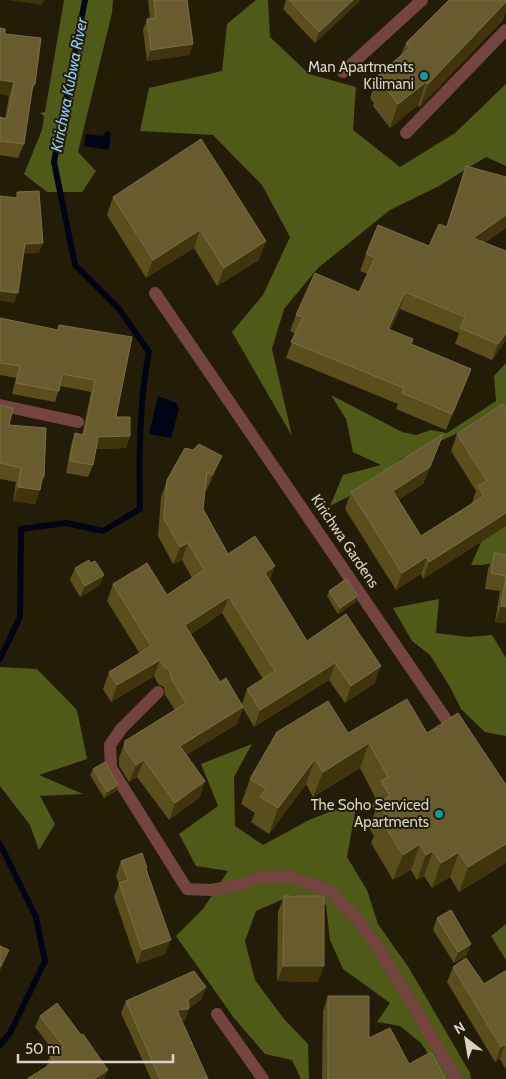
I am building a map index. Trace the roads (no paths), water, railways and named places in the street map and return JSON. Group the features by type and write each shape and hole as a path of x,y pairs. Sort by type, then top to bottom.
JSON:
{"street":[{"path":"343,72 422,0"},
{"path":"406,133 506,30"},
{"name":"Kirichwa Gardens","path":"155,293 462,742"},
{"path":"0,405 78,422"},
{"path":"158,692 121,729 110,745 111,768 187,889 210,890 234,886 264,877 289,877 328,889 354,915 378,947 457,1079"},
{"path":"217,1014 263,1079"}],"water":[{"path":"106,131 111,133 109,150 84,146 86,134 103,136"},
{"path":"158,396 176,403 179,409 171,438 149,434"}],"waterway":[{"name":"Kirichwa Kubwa River","path":"0,659 20,617 21,529 66,523 103,531 140,509 141,411 149,352 119,309 75,265 54,162 85,0"},
{"name":"Kirichwa Kubwa River","path":"0,844 36,917 45,961 10,1033 0,1045"}],"place":[{"name":"Man Apartments Kilimani","path":"424,76"},
{"name":"The Soho Serviced Apartments","path":"439,814"}]}
